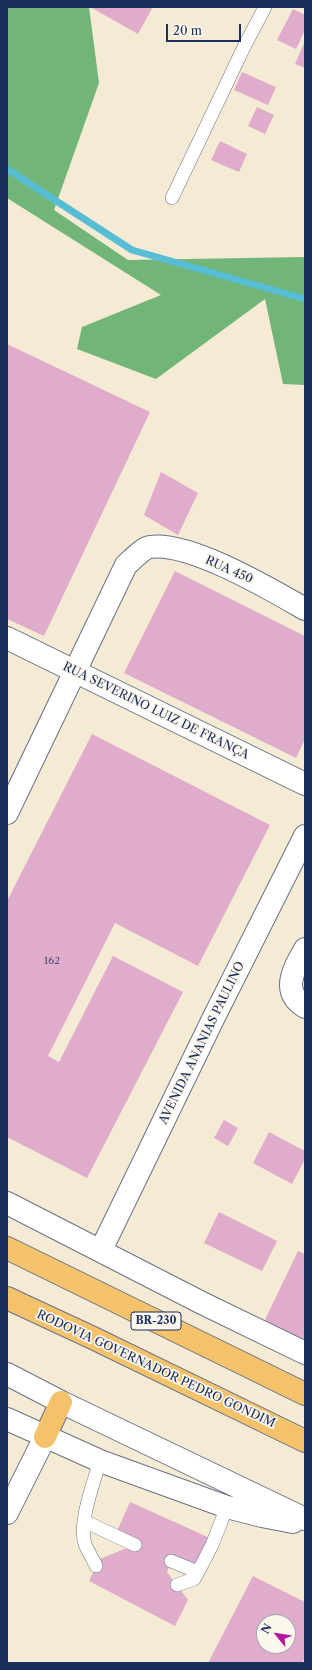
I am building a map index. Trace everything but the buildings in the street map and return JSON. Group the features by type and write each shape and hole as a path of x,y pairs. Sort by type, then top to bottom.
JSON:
{"highway":[{"name":"BR-230","path":"7,1248 305,1394"},
{"name":"RODOVIA GOVERNADOR PEDRO GONDIM","path":"7,1298 94,1338 305,1441"},
{"path":"45,1437 61,1402"}],"street":[{"name":"RUA 450","path":"75,671 126,565 148,546 172,546 208,559 260,584 305,609"},
{"name":"RUA SEVERINO LUIZ DE FRANÇA","path":"7,638 305,784"},
{"path":"7,813 75,671"},
{"name":"AVENIDA ANANIAS PAULINO","path":"100,1250 214,1016 305,836"},
{"path":"305,949 294,970 291,981 291,991 296,999 305,1007"},
{"path":"7,1203 305,1354"},
{"path":"7,1374 61,1402 305,1519"},
{"path":"7,1419 100,1461 227,1507 262,1516 305,1524"},
{"path":"7,1513 45,1437"}],"lane":[{"path":"172,198 244,47 265,7"},
{"path":"96,1566 85,1543 84,1521 88,1501 100,1461"},
{"path":"177,1585 194,1579 212,1545 227,1507"},
{"path":"84,1521 135,1545"},
{"path":"171,1561 198,1572"}],"green space":[{"path":"7,7 89,7 99,83 54,210 128,260 305,257 305,385 283,384 265,299 156,379 77,349 82,327 161,295 7,198"}],"waterway":[{"path":"7,169 132,250 305,299"}]}
